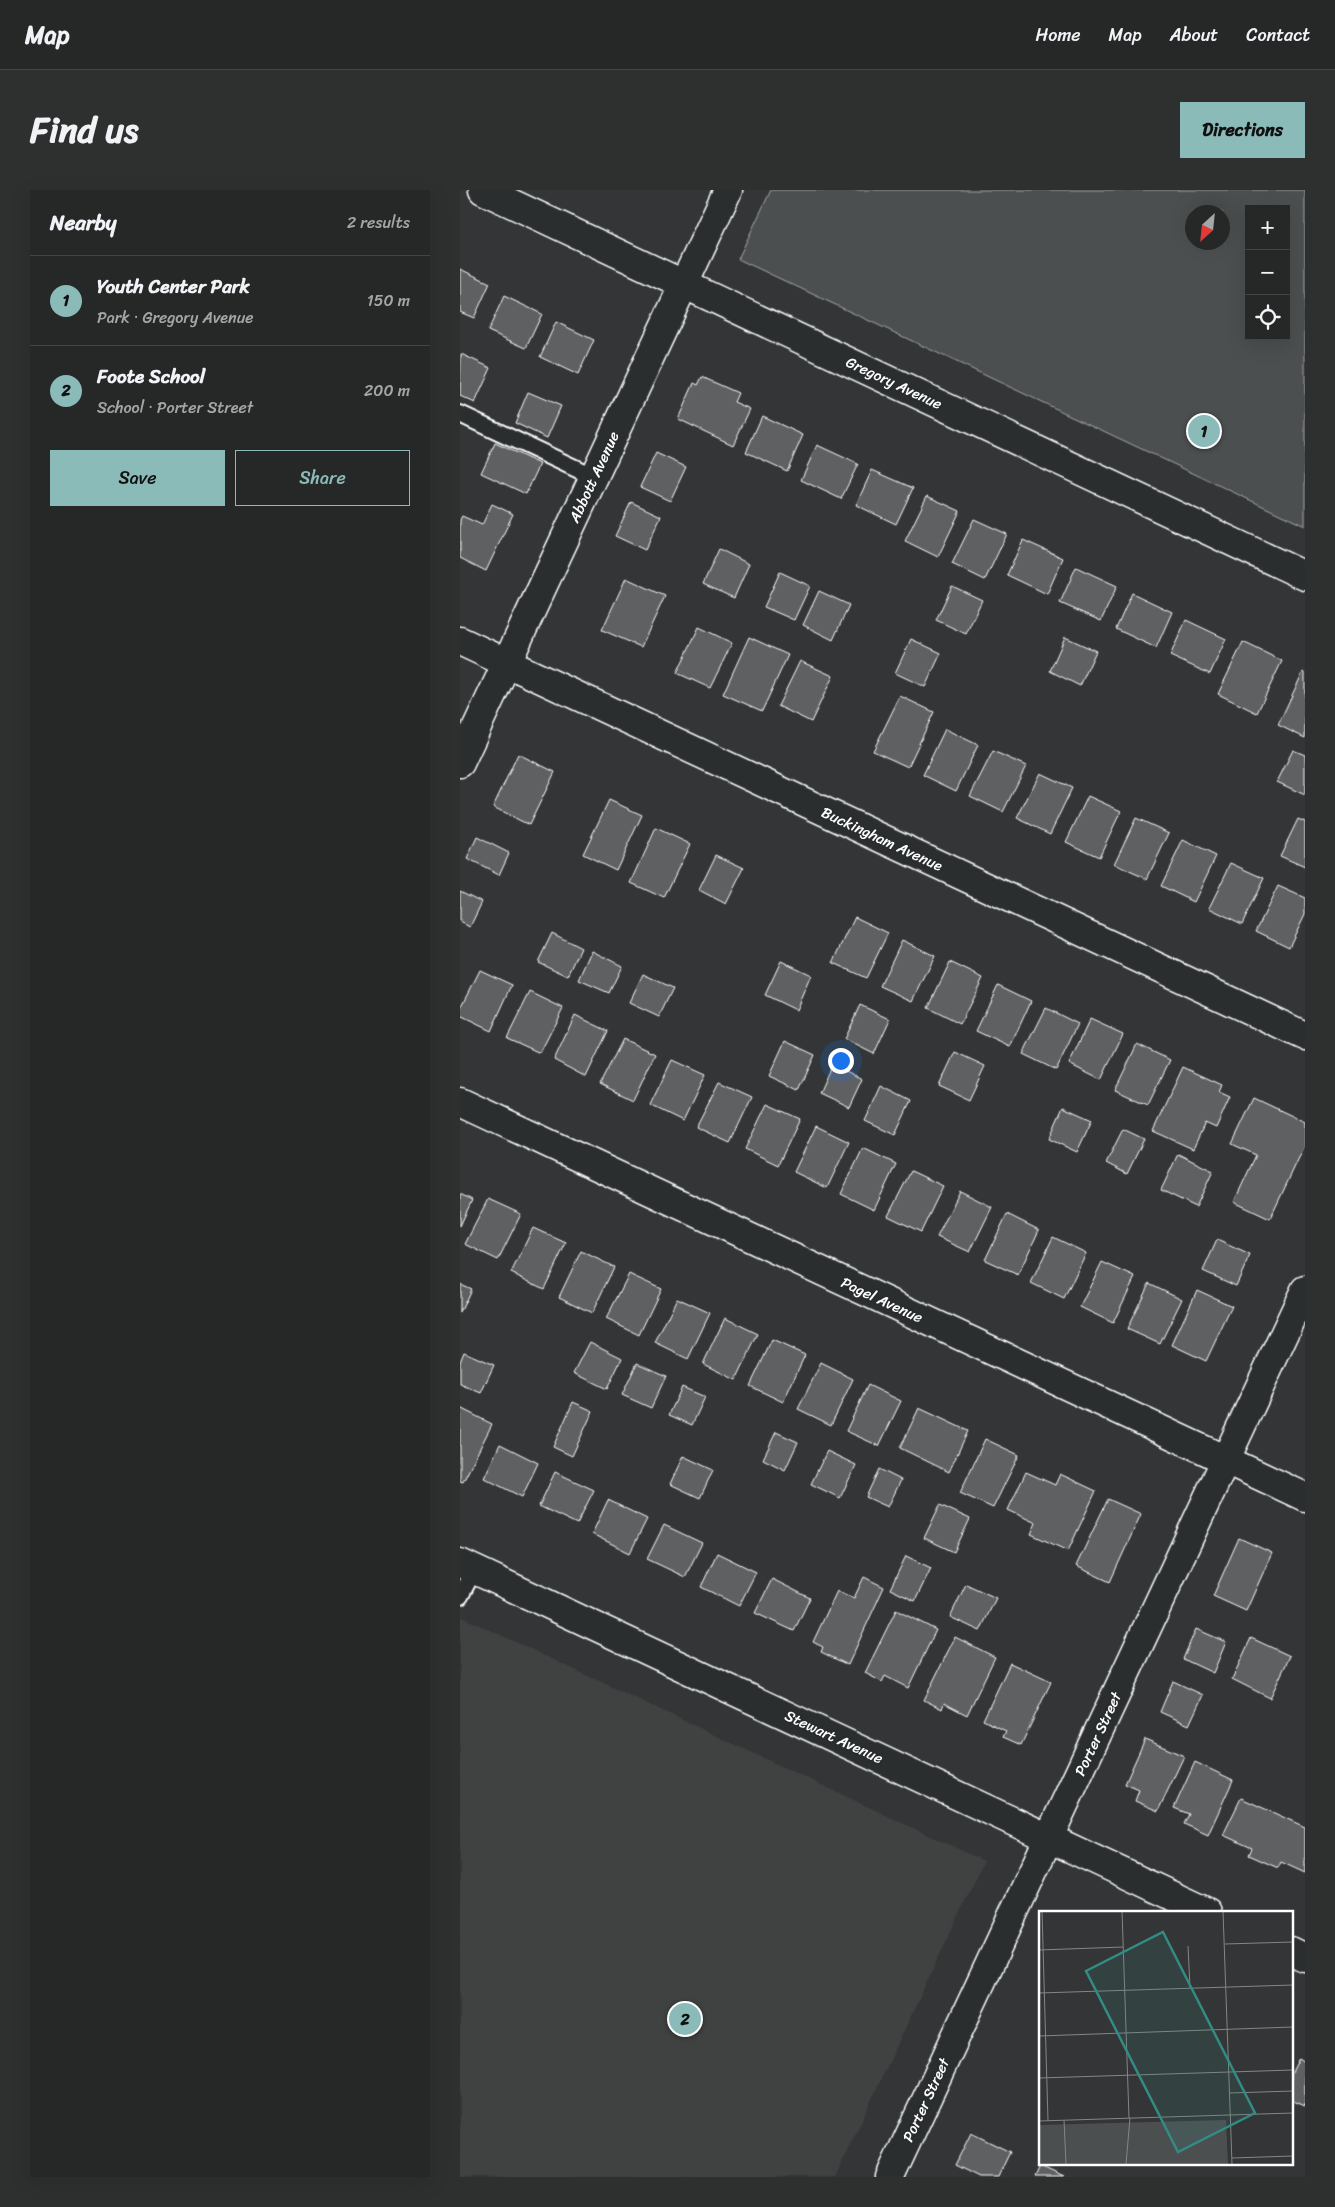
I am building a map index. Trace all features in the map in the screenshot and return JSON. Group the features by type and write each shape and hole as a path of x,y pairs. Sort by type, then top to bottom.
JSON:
{"street":[{"name":"Gregory Avenue","path":"483,190 1305,576"},
{"name":"Abbott Avenue","path":"460,764 728,190"},
{"name":"Buckingham Avenue","path":"460,641 1305,1036"},
{"name":"Pagel Avenue","path":"460,1102 1305,1498"},
{"name":"Porter Street","path":"890,2177 1305,1290"},
{"name":"Stewart Avenue","path":"467,1566 1205,1911"},
{"path":"1292,1952 1305,1958"}],"lane":[{"path":"460,414 594,478"},
{"path":"460,1596 467,1566"}],"shaded area":[{"path":"771,190 1305,190 1305,526 738,259"},
{"path":"460,1616 984,1861 835,2177 460,2177"}],"building":[{"path":"460,269 490,283 474,318 460,312"},
{"path":"504,296 542,314 526,348 488,331"},
{"path":"556,322 594,340 578,375 540,357"},
{"path":"461,354 491,368 475,403 460,396"},
{"path":"702,377 738,393 734,402 750,409 733,445 678,419 694,383 698,385"},
{"path":"528,392 561,406 547,438 515,423"},
{"path":"762,416 803,435 787,471 746,452"},
{"path":"495,443 540,464 526,494 481,473"},
{"path":"817,445 858,464 841,499 801,480"},
{"path":"656,453 686,467 670,501 640,487"},
{"path":"872,470 913,488 896,524 856,505"},
{"path":"927,496 960,511 938,557 905,541"},
{"path":"631,502 661,516 645,550 615,536"},
{"path":"492,504 513,514 486,571 460,558 460,520 462,516 482,525"},
{"path":"974,519 1007,534 985,580 952,564"},
{"path":"1023,540 1063,558 1047,594 1007,575"},
{"path":"719,549 749,564 734,598 703,584"},
{"path":"1076,567 1117,586 1101,621 1060,603"},
{"path":"780,572 810,586 794,620 764,607"},
{"path":"626,578 665,596 641,647 602,630"},
{"path":"952,586 982,600 966,634 936,620"},
{"path":"819,591 849,605 833,640 803,625"},
{"path":"1132,593 1172,612 1156,648 1116,629"},
{"path":"1186,620 1226,639 1210,674 1170,656"},
{"path":"699,627 732,643 710,688 677,673"},
{"path":"749,637 788,655 762,711 723,694"},
{"path":"1065,637 1096,651 1080,686 1050,671"},
{"path":"911,639 941,653 925,687 895,673"},
{"path":"1243,642 1282,661 1257,713 1218,694"},
{"path":"800,661 833,676 811,722 778,706"},
{"path":"1303,672 1305,673 1305,738 1278,725"},
{"path":"900,696 934,712 908,767 873,751"},
{"path":"945,729 978,745 956,791 923,775"},
{"path":"1293,750 1305,755 1305,795 1277,782"},
{"path":"993,751 1026,766 1003,812 970,796"},
{"path":"518,754 555,772 529,825 493,807"},
{"path":"1040,773 1072,788 1050,834 1017,818"},
{"path":"1088,796 1121,811 1099,857 1066,842"},
{"path":"609,800 642,815 616,870 583,854"},
{"path":"1136,818 1169,833 1147,879 1114,864"},
{"path":"1298,819 1305,822 1305,867 1280,856"},
{"path":"656,828 690,844 664,898 631,883"},
{"path":"477,837 509,853 499,875 467,859"},
{"path":"1183,840 1216,856 1194,902 1161,886"},
{"path":"716,855 744,868 726,904 699,890"},
{"path":"1231,863 1264,878 1242,924 1209,908"},
{"path":"1278,886 1305,898 1305,914 1289,947 1256,931"},
{"path":"460,891 482,902 470,927 460,922"},
{"path":"855,917 888,933 866,978 833,963"},
{"path":"552,933 581,948 568,976 538,962"},
{"path":"902,940 935,956 913,1001 880,986"},
{"path":"592,951 622,966 609,993 579,980"},
{"path":"781,961 811,975 796,1010 765,995"},
{"path":"950,962 983,978 960,1024 928,1008"},
{"path":"480,970 512,985 491,1031 460,1016 460,1010"},
{"path":"643,974 673,988 659,1017 629,1003"},
{"path":"998,985 1031,1001 1010,1047 976,1031"},
{"path":"530,992 563,1008 540,1053 507,1038"},
{"path":"860,1005 890,1019 874,1054 844,1039"},
{"path":"1046,1008 1078,1024 1056,1070 1023,1054"},
{"path":"575,1015 608,1031 586,1077 554,1060"},
{"path":"1090,1019 1123,1034 1101,1080 1069,1064"},
{"path":"623,1039 655,1054 633,1100 600,1084"},
{"path":"785,1041 815,1055 799,1090 769,1076"},
{"path":"1137,1044 1170,1060 1148,1105 1115,1090"},
{"path":"955,1052 985,1066 969,1100 939,1086"},
{"path":"672,1060 705,1075 683,1121 650,1105"},
{"path":"832,1064 862,1079 849,1107 819,1093"},
{"path":"1183,1067 1222,1085 1219,1092 1230,1097 1216,1128 1205,1123 1193,1149 1153,1131"},
{"path":"719,1082 752,1097 730,1143 696,1127"},
{"path":"881,1086 911,1101 895,1135 865,1121"},
{"path":"1254,1098 1305,1122 1305,1145 1270,1219 1234,1202 1256,1155 1232,1144"},
{"path":"767,1104 800,1119 778,1165 745,1149"},
{"path":"1063,1107 1092,1120 1077,1152 1049,1139"},
{"path":"816,1126 849,1142 827,1188 794,1172"},
{"path":"1123,1129 1144,1139 1127,1174 1106,1163"},
{"path":"863,1148 896,1164 874,1210 841,1194"},
{"path":"1178,1154 1213,1171 1196,1207 1161,1190"},
{"path":"911,1171 943,1186 921,1232 888,1216"},
{"path":"960,1191 992,1207 970,1252 937,1237"},
{"path":"460,1194 472,1200 460,1226"},
{"path":"488,1199 521,1214 498,1260 465,1244"},
{"path":"1007,1214 1039,1230 1018,1275 985,1260"},
{"path":"533,1228 566,1243 544,1289 511,1273"},
{"path":"1053,1237 1086,1253 1064,1299 1031,1283"},
{"path":"1217,1240 1250,1255 1236,1286 1203,1271"},
{"path":"581,1251 614,1267 592,1313 559,1297"},
{"path":"1102,1262 1135,1277 1113,1323 1080,1307"},
{"path":"629,1274 661,1289 639,1335 606,1319"},
{"path":"1149,1283 1182,1299 1160,1344 1127,1329"},
{"path":"460,1284 471,1289 460,1313"},
{"path":"1197,1290 1232,1306 1206,1361 1172,1345"},
{"path":"677,1298 710,1313 688,1359 655,1343"},
{"path":"725,1318 758,1334 736,1380 703,1364"},
{"path":"772,1340 805,1355 783,1402 750,1386"},
{"path":"590,1342 622,1358 607,1389 574,1373"},
{"path":"464,1352 494,1365 481,1393 460,1384 460,1362"},
{"path":"637,1363 666,1376 651,1408 622,1395"},
{"path":"821,1363 853,1379 831,1425 798,1409"},
{"path":"868,1385 901,1401 879,1446 846,1431"},
{"path":"682,1387 705,1397 692,1425 669,1415"},
{"path":"573,1402 593,1411 572,1456 553,1447"},
{"path":"460,1408 492,1424 463,1482 460,1481"},
{"path":"919,1408 968,1431 949,1472 900,1448"},
{"path":"776,1432 798,1442 785,1470 763,1459"},
{"path":"985,1439 1019,1455 993,1508 960,1493"},
{"path":"500,1444 538,1463 522,1497 484,1478"},
{"path":"827,1451 856,1465 840,1498 811,1484"},
{"path":"683,1456 713,1470 700,1498 670,1484"},
{"path":"879,1469 901,1480 888,1507 866,1497"},
{"path":"555,1472 594,1490 577,1524 539,1506"},
{"path":"1026,1472 1055,1485 1060,1474 1096,1491 1068,1551 1031,1534 1036,1523 1008,1510"},
{"path":"1108,1499 1141,1514 1110,1582 1076,1566"},
{"path":"608,1500 647,1519 630,1553 592,1534"},
{"path":"940,1505 970,1519 954,1552 924,1538"},
{"path":"664,1525 702,1543 685,1577 647,1559"},
{"path":"1239,1538 1272,1553 1246,1611 1213,1596"},
{"path":"717,1553 756,1572 739,1606 701,1587"},
{"path":"906,1556 931,1568 915,1601 890,1589"},
{"path":"864,1577 884,1587 848,1665 821,1652 823,1647 813,1642 837,1591 854,1598"},
{"path":"772,1579 810,1598 794,1631 755,1613"},
{"path":"966,1584 996,1598 980,1631 950,1617"},
{"path":"896,1610 936,1630 908,1688 885,1676 882,1682 865,1673"},
{"path":"1196,1629 1226,1642 1213,1673 1183,1659"},
{"path":"955,1637 995,1657 967,1715 944,1703 942,1709 924,1700"},
{"path":"1251,1638 1290,1656 1270,1698 1232,1679"},
{"path":"1010,1663 1051,1682 1021,1745 1003,1737 1006,1731 983,1720"},
{"path":"1173,1681 1203,1695 1189,1725 1160,1712"},
{"path":"1145,1739 1184,1756 1158,1811 1135,1801 1139,1790 1125,1784"},
{"path":"1195,1762 1233,1780 1208,1835 1184,1824 1189,1814 1174,1808"},
{"path":"1241,1798 1305,1827 1305,1873 1281,1862 1278,1868 1249,1855 1252,1848 1223,1835"},
{"path":"1299,2058 1305,2062 1305,2106 1292,2100 1292,2072"},
{"path":"971,2133 1010,2152 998,2177 979,2177 955,2165"},
{"path":"1040,2166 1064,2177 1035,2177"}],"place":[{"name":"Youth Center Park","path":"1204,431"},
{"name":"Foote School","path":"685,2019"}]}
